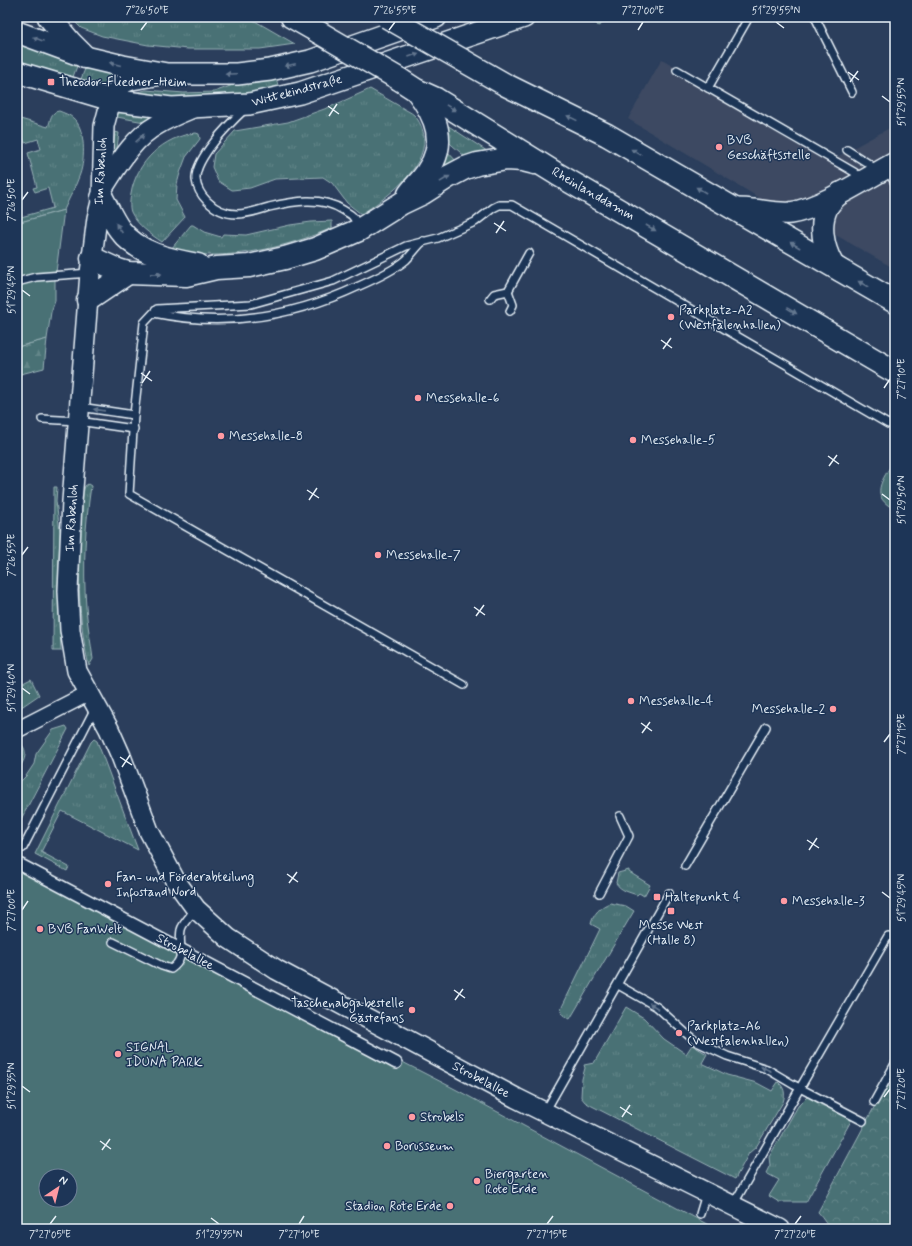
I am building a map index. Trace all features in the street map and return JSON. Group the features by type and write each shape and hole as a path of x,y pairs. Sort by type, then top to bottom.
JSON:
{"main road":[{"path":"49,17 85,57"},
{"name":"Rheinlanddamm","path":"292,17 436,99 550,169 895,372"},
{"path":"387,17 506,85 607,135 895,302"},
{"name":"Wittekindstraße","path":"17,32 85,57 122,66 167,74 237,74 270,70 310,61 436,17"},
{"name":"Wittekindstraße","path":"18,72 111,100 171,108 249,104 300,93 524,17"},
{"path":"402,203 427,173 434,162 438,146 438,130 427,104 408,84"},
{"path":"91,265 128,273 186,275 216,268 249,266 285,258 315,249 359,230 448,177 477,164 507,160 523,160 540,164 550,169"},
{"path":"734,209 753,209 776,213 790,212 813,206 883,173"},
{"path":"102,193 120,230 127,238 148,252 169,260"},
{"path":"840,193 827,207 823,218 823,226 826,248 833,264 841,271"},
{"path":"91,265 112,255 169,260 216,268"},
{"path":"88,300 128,273"}],"street":[{"name":"Im Rabenloh","path":"167,74 132,80 122,84 114,93 104,126 102,193 97,218 88,300 70,542 68,591 70,630 77,671 121,756 149,831 175,880 196,909"},
{"path":"102,193 129,150 141,136 156,125 193,108"},
{"path":"17,730 92,700"},
{"name":"Strobelallee","path":"17,863 396,1063"},
{"name":"Strobelallee","path":"196,909 228,938 277,970 544,1113 780,1229"}],"lane":[{"path":"708,88 749,17"},
{"path":"815,17 852,92"},
{"path":"677,70 854,172 883,173"},
{"path":"249,104 227,125 203,157 197,170 196,180 203,197 217,209 226,213 237,214 292,202 324,202 338,207 353,217 359,230"},
{"path":"847,150 883,173"},
{"path":"464,685 129,494 134,415 144,324 154,312 158,309 251,304 333,281 406,246 438,238 475,222 499,205 512,205 888,424 895,423"},
{"path":"154,312 181,318 220,320 263,316 300,309 328,300 382,275 407,259 423,242"},
{"path":"510,311 513,306 508,291 529,253"},
{"path":"17,282 91,265"},
{"path":"490,299 494,294 508,291"},
{"path":"42,419 79,414 134,415"},
{"path":"79,414 134,429"},
{"path":"23,848 92,700"},
{"path":"685,866 766,727"},
{"path":"599,893 629,836 620,816"},
{"path":"544,1113 669,893"},
{"path":"113,942 171,969 179,960 181,950 181,929 196,909"},
{"path":"733,1205 888,936 895,937"},
{"path":"618,985 657,1007 697,1042 727,1056 768,1069 800,1088 863,1121"},
{"path":"874,1102 892,1075 895,1064"},
{"path":"700,1214 707,1192"}],"shaded area":[{"path":"662,59 833,159 895,125 895,269 780,203 771,205 628,119"}],"green space":[{"path":"70,17 248,17 295,44 260,49 188,49 148,45 102,36 81,28"},
{"path":"593,17 613,17 598,26"},
{"path":"17,39 79,61 71,82 17,64"},
{"path":"87,64 119,75 110,90 79,84"},
{"path":"276,78 279,89 255,95 178,101 134,93 146,90 184,93 214,92 233,85"},
{"path":"370,89 414,115 421,126 424,137 423,149 411,172 392,192 361,214 347,203 332,183 323,177 275,179 250,188 232,190 218,181 212,167 214,154 235,131 288,122 330,107"},
{"path":"118,110 164,114 150,123 117,117"},
{"path":"59,111 72,117 80,129 83,144 82,168 64,210 17,223 17,204 21,217 53,208 48,188 35,192 33,188 37,187 28,153 41,149 38,139 25,143 23,138 17,139 17,118 48,127 52,115"},
{"path":"447,125 490,153 469,160 444,138"},
{"path":"115,132 119,133 116,155 113,154"},
{"path":"199,134 200,139 186,157 177,184 176,200 185,217 162,242 140,225 131,212 130,201 134,182 145,161 163,145 184,135"},
{"path":"444,148 459,164 440,174"},
{"path":"64,210 55,280 55,301 51,312 47,339 17,347 17,223"},
{"path":"332,221 332,228 318,234 288,244 258,251 211,255 174,251 171,249 191,225 204,232 221,237 223,234 246,235 290,225"},
{"path":"47,339 44,368 17,375 17,347"},
{"path":"895,459 895,472 891,478 895,480 895,499 891,507 884,502 880,490 881,484"},
{"path":"88,484 91,486 85,546 85,592 87,620 93,659 89,666 82,623 79,580 83,493 85,486"},
{"path":"54,487 57,487 56,501 60,532 58,588 61,651 53,651"},
{"path":"31,679 39,695 17,710 17,686"},
{"path":"66,726 68,729 17,827 17,785 26,776 34,764 36,754 53,730"},
{"path":"94,739 97,741 138,850 62,811 41,852 69,867 67,871 35,854 91,742"},
{"path":"22,745 25,755 23,762 17,770 17,748"},
{"path":"17,864 455,1089 716,1229 17,1229"},
{"path":"629,870 629,872 650,885 644,896 639,893 637,895 625,891 616,883 618,873"},
{"path":"610,903 626,906 634,911 570,1019 563,1015 561,1009 600,929 591,924 594,917 601,908"},
{"path":"626,1007 644,1018 664,1039 686,1054 692,1045 707,1054 702,1063 727,1075 757,1083 772,1091 778,1082 782,1086 784,1090 783,1102 756,1147 749,1153 735,1179 590,1105 581,1097 582,1079 585,1068 584,1065 594,1063"},
{"path":"886,1085 895,1089 895,1229 833,1229 818,1212"},
{"path":"807,1097 816,1100 852,1119 806,1202 779,1202 769,1196 779,1180 766,1173 770,1165 769,1157 798,1106"}],"place":[{"name":"Theodor-Fliedner-Heim","path":"51,82"},
{"name":"BVB Geschäftsstelle","path":"719,147"},
{"name":"Parkplatz-A2 (Westfalenhallen)","path":"671,317"},
{"name":"Messehalle-6","path":"418,398"},
{"name":"Messehalle-8","path":"221,436"},
{"name":"Messehalle-5","path":"633,440"},
{"name":"Messehalle-7","path":"378,555"},
{"name":"Messehalle-4","path":"631,701"},
{"name":"Messehalle-2","path":"833,709"},
{"name":"Fan- und Förderabteilung Infostand Nord","path":"108,884"},
{"name":"Haltepunkt 4","path":"657,897"},
{"name":"Messehalle-3","path":"784,901"},
{"name":"Messe West (Halle 8)","path":"671,911"},
{"name":"BVB FanWelt","path":"40,929"},
{"name":"Taschenabgabestelle Gästefans","path":"412,1010"},
{"name":"Parkplatz-A6 (Westfalenhallen)","path":"679,1033"},
{"name":"SIGNAL IDUNA PARK","path":"118,1054"},
{"name":"Strobels","path":"412,1117"},
{"name":"Borusseum","path":"387,1146"},
{"name":"Biergarten Rote Erde","path":"477,1181"},
{"name":"Stadion Rote Erde","path":"450,1206"}]}
